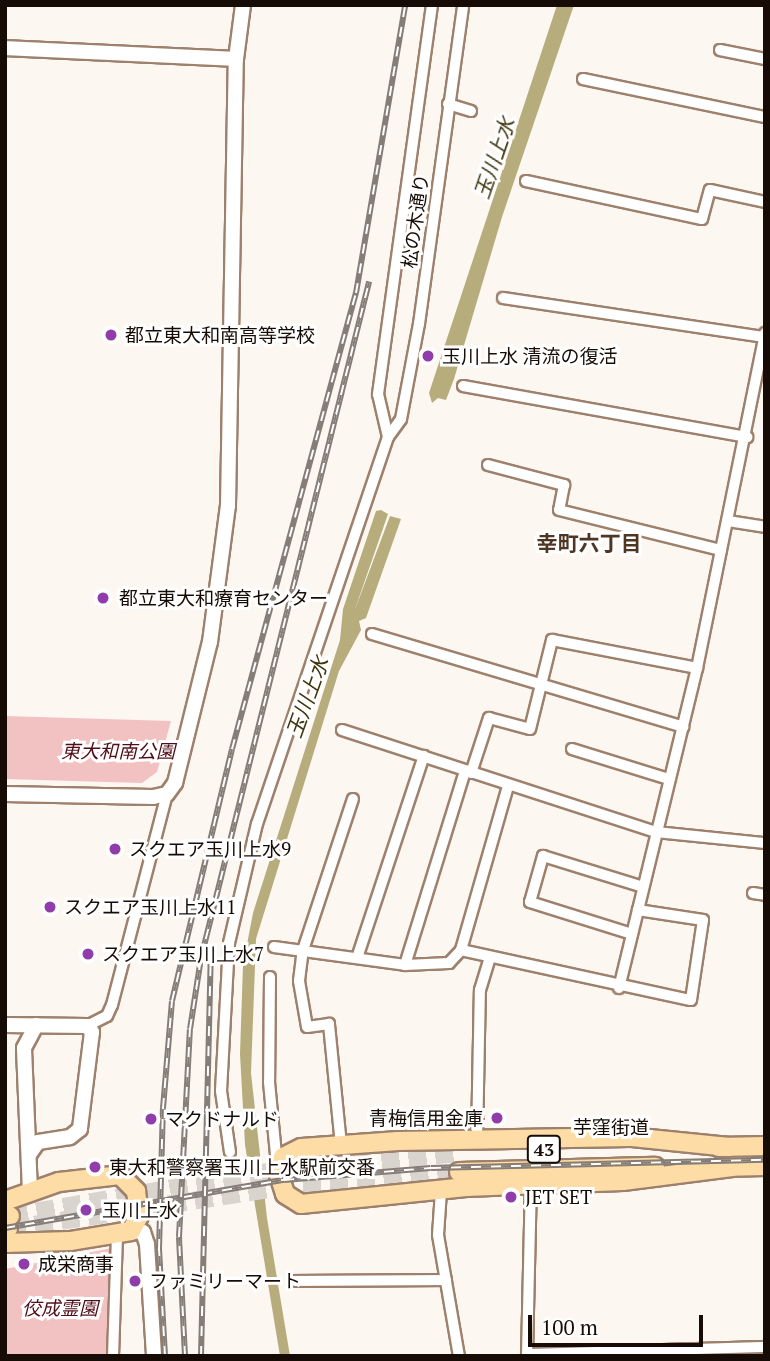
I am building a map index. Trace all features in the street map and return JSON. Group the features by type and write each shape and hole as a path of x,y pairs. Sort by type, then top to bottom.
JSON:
{"main road":[{"path":"729,1147 630,1137 341,1145 301,1148 283,1157 278,1172 285,1194 301,1204 531,1184 620,1181 732,1167"},
{"name":"芋窪街道","path":"458,1153 765,1146"},
{"name":"芋窪街道","path":"459,1172 765,1166"},
{"path":"120,1175 136,1191 139,1216 124,1232 70,1241 6,1223 30,1192 59,1182 120,1175"}],"street":[{"path":"8,1025 87,1026 107,1016 113,1005 167,794 175,783 222,573 231,407 236,59 243,5"},
{"path":"388,437 378,394 432,5"},
{"name":"松の木通り","path":"230,1152 221,1118 221,1053 234,916 257,824 388,437 401,419 419,324 463,5"},
{"path":"5,48 236,59"},
{"path":"720,50 765,59"},
{"path":"583,79 765,117"},
{"path":"448,104 471,111"},
{"path":"526,181 702,219 710,190 765,202"},
{"path":"503,298 764,335 747,437 683,727 619,988"},
{"path":"463,386 747,437"},
{"path":"488,465 564,485 559,510 721,550"},
{"path":"728,521 765,527"},
{"path":"372,634 541,687 683,727"},
{"path":"405,965 468,772 489,718 530,729 552,640 696,668"},
{"path":"342,730 656,832 765,843"},
{"path":"572,749 669,779"},
{"path":"357,958 424,756"},
{"path":"274,947 405,965 449,963 461,950 508,786"},
{"path":"5,794 153,797 167,794"},
{"path":"341,1145 329,1024 307,1027 299,981 303,950 353,799"},
{"path":"632,933 530,902 543,856 643,887"},
{"path":"461,950 619,988 691,1000 702,920 638,910"},
{"path":"477,1141 480,990 490,958"},
{"path":"270,977 269,1082 276,1155"},
{"path":"8,1025 25,1045"},
{"path":"30,1192 29,1128 25,1117 25,1045 36,1025"},
{"path":"29,1155 33,1146 47,1139 70,1137 79,1129 93,1044 87,1026"},
{"path":"29,1128 47,1139"},
{"path":"531,1184 527,1355 765,1346"},
{"path":"441,1191 438,1235 459,1356"},
{"path":"113,1356 124,1232 143,1232 147,1244 154,1356"},
{"path":"295,1281 446,1280"}],"green space":[{"name":"東大和南公園","path":"5,716 171,721 157,772 142,783 5,779"},
{"name":"佼成霊園","path":"112,1248 106,1356 5,1356 5,1269"}],"shaded area":[{"path":"557,5 574,5 502,217 454,379 446,400 438,398 432,403 429,393"},
{"path":"381,510 388,514 354,612 390,516 401,519 366,618 359,621 361,630 339,671 256,939 251,1073 267,1218 290,1356 280,1356 245,1145 240,1054 243,965 253,913 340,640 343,609 376,511"}],"tunnel":[{"path":"10,1216 274,1171 458,1153"},
{"path":"8,1229 276,1188 459,1172"}],"railway":[{"path":"165,1356 159,1249 163,1108 172,1001 232,749 356,293 405,5"},
{"path":"185,1356 179,1237 190,1029 201,958 369,282"},
{"path":"201,1356 211,957"},
{"path":"5,1228 284,1180 431,1168 765,1160"}],"place":[{"name":"都立東大和南高等学校","path":"111,335"},
{"name":"玉川上水 清流の復活","path":"428,356"},
{"name":"都立東大和療育センター","path":"103,598"},
{"name":"スクエア玉川上水9","path":"115,849"},
{"name":"スクエア玉川上水11","path":"50,907"},
{"name":"スクエア玉川上水7","path":"88,954"},
{"name":"青梅信用金庫","path":"497,1118"},
{"name":"マクドナルド","path":"151,1119"},
{"name":"東大和警察署玉川上水駅前交番","path":"95,1167"},
{"name":"JET SET","path":"511,1197"},
{"name":"玉川上水","path":"86,1210"},
{"name":"成栄商事","path":"24,1264"},
{"name":"ファミリーマート","path":"135,1281"}],"district":[{"name":"幸町六丁目","path":"589,543"}]}
